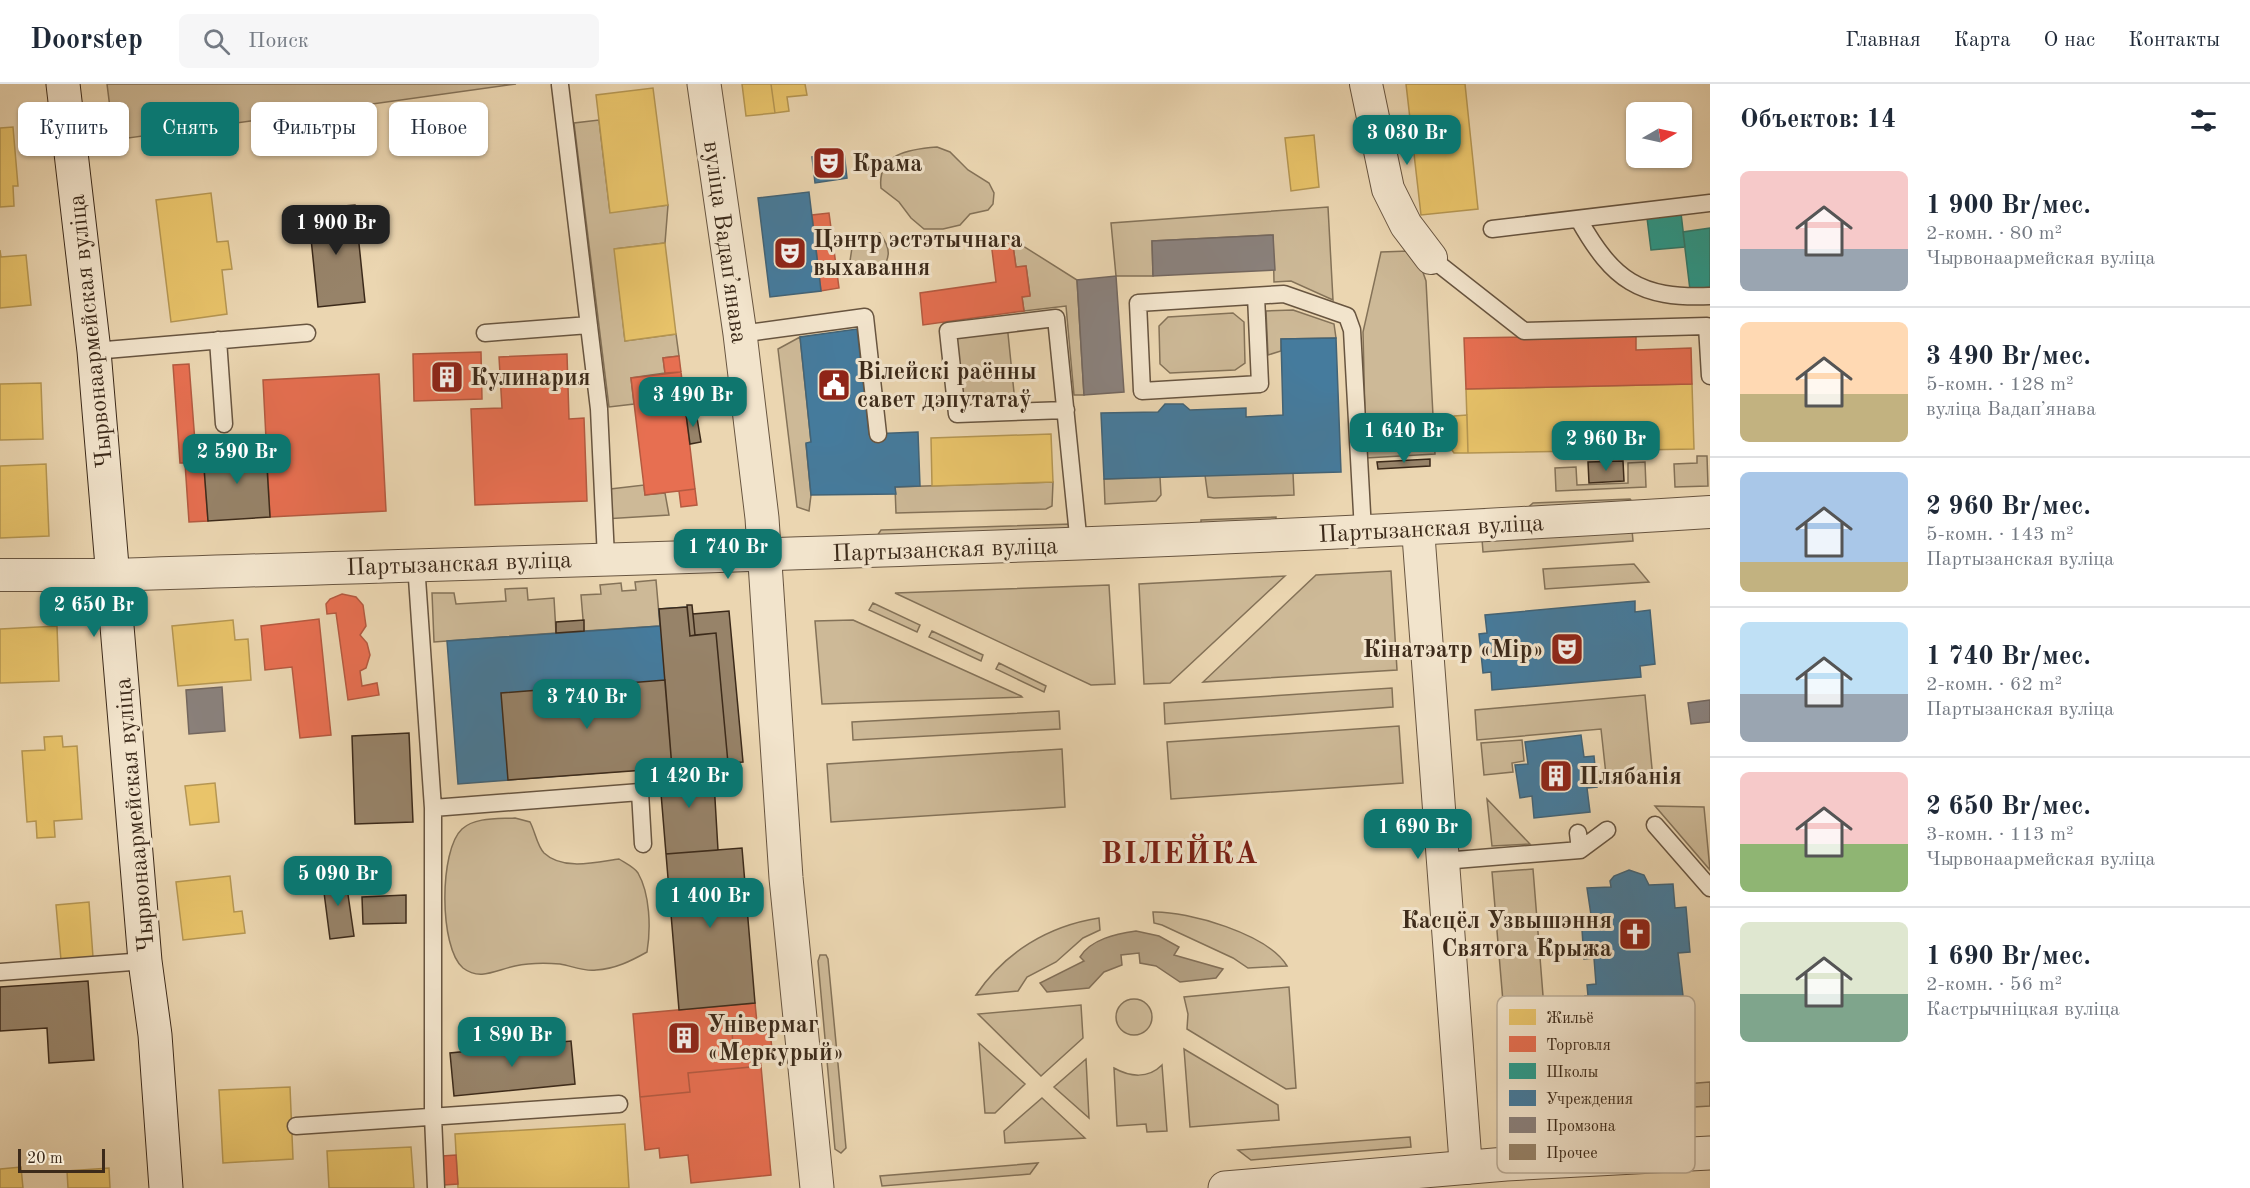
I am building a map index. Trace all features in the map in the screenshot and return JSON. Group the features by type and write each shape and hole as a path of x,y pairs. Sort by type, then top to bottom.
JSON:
{"street":[{"name":"Чырвонаармейская вуліца","path":"63,84 94,351 145,961 155,1035 166,1188"},
{"name":"вуліца Вадапʼянава","path":"704,84 740,334 764,554 786,878 817,1188"},
{"path":"1366,84 1388,189 1406,225 1431,258"},
{"name":"Партызанская вуліца","path":"0,575 114,575 1080,545 1710,512"},
{"path":"1418,529 1466,1168"},
{"path":"1695,1153 1710,1152"},
{"path":"1225,1188 1497,1166"}],"lane":[{"path":"560,85 599,409 606,558"},
{"path":"1492,229 1710,203"},
{"path":"1579,220 1598,252 1621,278 1652,292 1690,297 1710,296"},
{"path":"1431,258 1524,332 1707,326 1710,376"},
{"path":"1256,296 1260,384 1142,391 1138,303 1284,294 1347,316 1352,330 1363,531"},
{"path":"740,334 865,317 878,434"},
{"path":"1066,410 957,414 948,331 1056,318 1066,410 1080,545"},
{"path":"485,333 589,325"},
{"path":"94,351 307,333"},
{"path":"218,340 224,424"},
{"path":"416,564 433,808 433,1116 436,1188"},
{"path":"433,808 640,792 643,844"},
{"path":"1655,825 1710,888"},
{"path":"1443,861 1580,850 1607,830"},
{"path":"1578,832 1580,850"},
{"path":"0,972 145,961"},
{"path":"296,1126 619,1104"}],"shaded area":[{"path":"107,84 516,84 377,103 251,102 251,121 239,123 239,102 141,102 141,136 129,138 129,102 109,102"},
{"path":"599,120 610,212 668,205 665,243 615,249 625,341 676,334 679,356 663,358 665,373 631,378 634,404 609,407 574,123"},
{"path":"937,147 950,152 968,170 989,183 994,193 993,204 988,210 970,214 960,225 943,229 924,229 911,218 899,202 881,188 881,177 884,168 897,156 916,149"},
{"path":"1328,207 1333,300 1291,281 1274,282 1273,235 1152,241 1153,276 1116,276 1111,223"},
{"path":"863,233 880,233 888,248 888,258 880,273 862,272 850,261 853,241"},
{"path":"1012,239 1077,280 1084,395 1074,395 1066,306 1024,311 1022,297 1030,295 1026,266 1016,267"},
{"path":"1409,251 1420,264 1426,281 1435,454 1366,458 1363,332 1381,252"},
{"path":"1293,310 1334,324 1336,338 1281,339 1281,351 1268,355 1266,311"},
{"path":"1233,313 1244,322 1245,363 1235,370 1170,373 1160,364 1159,326 1168,317"},
{"path":"1007,324 1016,412 957,414 948,331"},
{"path":"800,337 811,442 806,444 811,495 809,511 797,507 778,349"},
{"path":"1697,456 1707,456 1708,486 1675,487 1674,464 1697,463"},
{"path":"1645,462 1646,487 1556,491 1555,468 1576,467 1577,485 1628,483 1628,463"},
{"path":"1293,473 1294,495 1208,497 1205,475"},
{"path":"1160,477 1161,495 1156,501 1105,504 1104,479"},
{"path":"1053,482 1052,506 1046,509 896,513 895,487"},
{"path":"644,485 645,495 665,493 669,515 604,519 602,490"},
{"path":"1630,499 1635,505 1525,510 1533,503"},
{"path":"1276,517 1276,524 1201,526 1201,520"},
{"path":"1071,524 1071,530 877,536 881,530"},
{"path":"1632,530 1633,541 1483,552 1482,539"},
{"path":"1634,564 1649,582 1545,589 1543,569"},
{"path":"1391,571 1397,670 1203,682 1316,575"},
{"path":"1285,576 1170,683 1144,684 1139,584"},
{"path":"656,580 660,626 584,631 581,595 601,594 600,585 621,583 622,591 636,590 635,582"},
{"path":"1109,585 1115,684 1091,685 895,593"},
{"path":"527,588 528,600 554,598 556,633 434,642 432,593 454,593 456,604 506,601 505,589"},
{"path":"873,603 920,625 917,632 869,610"},
{"path":"853,620 1022,697 822,704 815,621"},
{"path":"932,631 983,655 981,661 929,637"},
{"path":"999,663 1046,686 1044,692 996,669"},
{"path":"1392,688 1393,707 1165,724 1164,703"},
{"path":"1645,695 1653,779 1607,784 1601,729 1477,740 1475,710"},
{"path":"1059,711 1060,729 853,740 852,722"},
{"path":"1399,726 1403,783 1171,799 1167,742"},
{"path":"1522,740 1524,761 1512,763 1513,772 1484,775 1481,743"},
{"path":"1062,749 1065,807 831,822 827,764"},
{"path":"1487,799 1530,844 1492,846"},
{"path":"1655,806 1704,807 1710,870"},
{"path":"515,818 530,822 542,850 552,859 580,864 619,859 638,873 647,901 649,932 647,952 616,966 592,970 549,963 520,965 482,974 469,972 463,968 455,957 449,941 446,921 446,877 454,840 462,829 473,822"},
{"path":"1533,869 1543,996 1503,996 1492,872"},
{"path":"1153,912 1206,920 1226,927 1263,944 1277,954 1287,966 1248,968 1233,958 1154,923"},
{"path":"1099,918 1100,930 1083,938 1056,962 1027,977 1018,991 976,995 1000,966 1029,943 1062,927"},
{"path":"1136,931 1159,936 1179,947 1174,955 1223,969 1216,978 1180,982 1156,966 1140,963 1139,953 1121,955 1122,965 1104,972 1089,988 1047,992 1040,983 1084,961 1080,957 1097,942"},
{"path":"820,955 826,955 828,959 846,1148 841,1153 835,1149 818,961"},
{"path":"1289,987 1296,1088 1286,1089 1187,1029 1188,1014 1184,997"},
{"path":"1134,999 1147,1004 1152,1017 1147,1030 1134,1035 1121,1030 1116,1017 1121,1004"},
{"path":"1081,1005 1083,1038 1041,1076 978,1014"},
{"path":"979,1043 1025,1084 995,1113 985,1113"},
{"path":"1184,1049 1278,1105 1279,1120 1190,1127"},
{"path":"1086,1059 1089,1118 1054,1087"},
{"path":"1162,1065 1167,1131 1147,1132 1146,1124 1117,1126 1114,1068 1139,1075 1151,1073"},
{"path":"1710,1082 1710,1106 1695,1107 1695,1083"},
{"path":"1042,1098 1085,1138 1005,1143 1004,1131"},
{"path":"1410,1137 1411,1147 1251,1160 1238,1150"},
{"path":"1038,1163 1030,1174 882,1186 880,1176"}],"building: Жильё":[{"path":"742,84 771,84 775,113 746,116"},
{"path":"771,84 805,84 807,95 787,97 789,111 775,113"},
{"path":"1406,84 1465,84 1478,209 1421,215"},
{"path":"653,88 668,205 610,213 596,95"},
{"path":"13,127 18,186 13,186 14,206 0,207 0,128"},
{"path":"1314,135 1319,187 1291,191 1285,138"},
{"path":"211,193 217,242 228,241 232,269 222,270 227,314 171,322 156,200"},
{"path":"665,243 676,334 625,341 614,249"},
{"path":"0,250 1,257 26,255 31,305 0,308"},
{"path":"41,383 43,439 0,440 0,384"},
{"path":"1692,384 1694,449 1468,453 1466,389"},
{"path":"1467,415 1468,453 1454,453 1444,439 1446,423 1454,416"},
{"path":"1051,434 1053,482 932,486 931,438"},
{"path":"46,464 49,536 0,538 0,466"},
{"path":"233,620 235,640 248,639 251,680 178,686 172,626"},
{"path":"57,626 59,681 0,683 0,629"},
{"path":"62,736 63,747 77,746 82,819 54,821 55,837 37,838 36,821 27,822 22,751 45,750 44,737"},
{"path":"215,783 219,822 190,825 185,786"},
{"path":"230,876 234,912 242,911 245,933 183,940 176,882"},
{"path":"89,902 93,957 61,960 56,905"},
{"path":"290,1087 293,1159 223,1163 219,1090"},
{"path":"625,1124 629,1188 458,1188 455,1134"},
{"path":"411,1147 414,1188 329,1188 327,1151"},
{"path":"21,1167 23,1188 0,1188 0,1169"},
{"path":"109,1168 110,1188 68,1188 67,1171"}],"building: Торговля":[{"path":"829,213 839,288 821,291 812,215"},
{"path":"1012,239 1016,267 1026,266 1030,296 1022,297 1024,311 923,325 920,293 996,282 991,242"},
{"path":"1636,335 1636,350 1691,348 1692,384 1466,389 1464,338"},
{"name":"Кулинария","path":"481,352 482,399 414,401 413,354"},
{"path":"567,354 569,419 584,418 587,501 475,505 471,409 502,408 499,357"},
{"path":"679,356 681,372 665,373 663,358"},
{"path":"189,364 195,442 202,441 208,521 189,522 185,463 180,463 173,365"},
{"path":"681,372 695,489 645,495 631,378"},
{"path":"379,374 386,511 270,517 263,380"},
{"path":"695,489 697,505 681,507 679,491"},
{"path":"342,594 356,597 363,605 366,626 360,635 367,643 370,655 366,668 360,671 362,686 377,683 379,695 348,700 336,613 327,614 326,604 330,599"},
{"path":"319,619 331,735 300,738 292,667 265,670 261,626"},
{"name":"Універмаг «Меркурый»","path":"755,1003 757,1023 732,1025 733,1053 759,1051 761,1066 688,1073 690,1092 640,1097 633,1014"},
{"path":"769,1022 772,1049 733,1053 732,1025"},
{"path":"761,1066 771,1175 691,1183 688,1155 660,1158 659,1148 645,1150 640,1097 690,1092 688,1073"},
{"path":"456,1155 458,1184 444,1185 442,1156"}],"building: Школы":[{"path":"1681,213 1685,247 1651,250 1647,218"},
{"path":"1710,228 1710,287 1690,290 1683,232"}],"building: Учреждения":[{"name":"Крама","path":"844,152 847,178 815,183 812,157"},
{"name":"Цэнтр эстэтычнага выхавання","path":"809,192 821,291 770,297 758,198"},
{"name":"Вілейскі раённы савет дэпутатаў","path":"857,329 869,434 918,432 920,486 895,487 896,494 811,495 806,443 811,442 800,337"},
{"path":"1336,338 1341,472 1104,479 1101,413 1158,412 1165,404 1183,404 1190,410 1246,408 1246,417 1283,415 1281,339"},
{"name":"Кінатэатр «Мір»","path":"1635,601 1635,612 1650,610 1655,664 1640,666 1641,677 1492,690 1491,672 1483,673 1479,634 1487,633 1485,615"},
{"path":"687,607 690,636 716,633 728,763 458,784 447,641 660,626 659,609"},
{"name":"Плябанія","path":"1581,735 1584,757 1594,756 1597,787 1587,788 1590,812 1534,818 1532,796 1520,798 1515,765 1528,764 1525,742"},
{"name":"Касцёл Узвышэння Святога Крыжа","path":"1629,870 1644,875 1649,885 1673,884 1675,908 1686,907 1690,952 1678,953 1683,996 1588,996 1587,985 1596,984 1594,958 1584,959 1581,915 1591,915 1587,888 1611,887 1610,881 1614,876"}],"building: Промзона":[{"path":"1273,235 1275,270 1153,276 1152,241"},
{"path":"1116,276 1124,392 1084,395 1077,280"},
{"path":"222,687 225,731 189,734 186,690"},
{"path":"1710,700 1710,722 1691,724 1688,703"}],"building: Прочее":[{"path":"355,205 365,302 318,307 308,209"},
{"path":"696,412 701,442 690,444 686,414"},
{"path":"266,450 270,517 208,521 203,454"},
{"path":"1430,459 1430,466 1378,469 1377,462"},
{"path":"1623,461 1624,481 1589,483 1588,462"},
{"path":"687,605 692,605 695,635 690,636"},
{"path":"687,607 690,636 716,633 728,763 672,768 659,609"},
{"path":"729,611 743,762 728,763 716,633 695,635 693,614"},
{"path":"584,620 584,631 556,633 556,622"},
{"path":"665,680 672,768 508,780 501,693"},
{"path":"409,733 413,822 355,824 352,736"},
{"path":"713,765 718,850 666,854 659,769"},
{"path":"742,848 755,1003 679,1010 666,854"},
{"path":"345,874 354,936 330,939 322,877"},
{"path":"406,895 406,923 363,924 362,897"},
{"path":"88,981 94,1060 49,1063 47,1028 0,1031 0,987"},
{"path":"571,1041 575,1084 454,1096 450,1053"}],"place":[{"name":"Крама","path":"829,163"},
{"name":"Цэнтр эстэтычнага выхавання","path":"790,253"},
{"name":"Кулинария","path":"447,377"},
{"name":"Вілейскі раённы савет дэпутатаў","path":"834,385"},
{"name":"Кінатэатр «Мір»","path":"1567,649"},
{"name":"Плябанія","path":"1556,776"},
{"name":"Касцёл Узвышэння Святога Крыжа","path":"1635,934"},
{"name":"Універмаг «Меркурый»","path":"684,1038"}],"district":[{"name":"ВІЛЕЙКА","path":"1180,853"}]}
